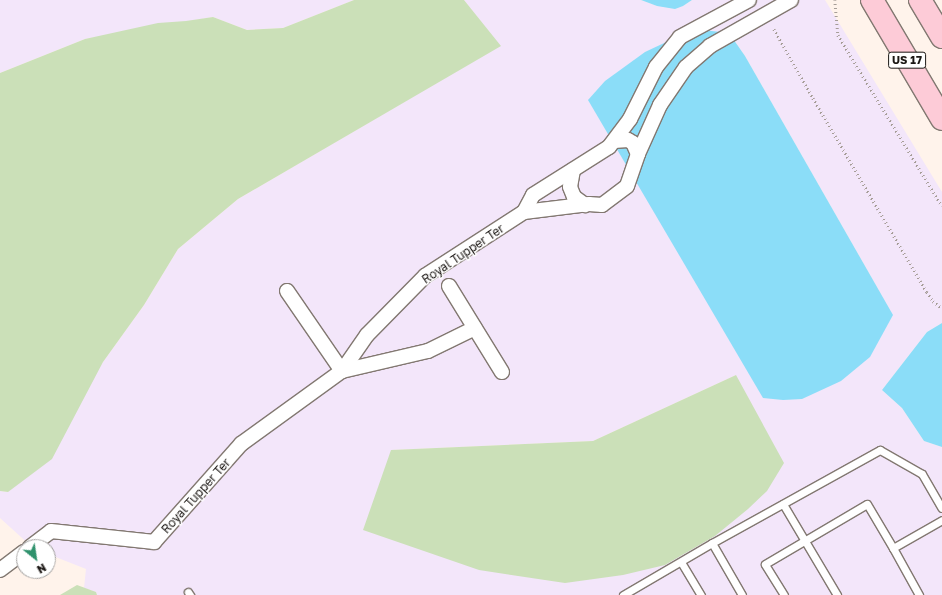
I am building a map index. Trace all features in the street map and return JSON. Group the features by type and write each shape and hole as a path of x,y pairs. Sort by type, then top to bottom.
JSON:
{"main road":[{"name":"US 17","path":"872,0 942,119"},
{"path":"920,0 942,37"}],"street":[{"name":"Royal Tupper Ter","path":"524,212 533,195 609,148 630,119 656,67 680,37 749,0"},
{"name":"Royal Tupper Ter","path":"40,539 51,531 154,542 241,444 342,371 367,335 425,276 524,212 585,205 602,205 627,186 638,154 660,105 686,67 710,46 791,0"},
{"path":"614,140 628,140 633,143 638,154"},
{"path":"573,170 570,187 574,197 585,205"},
{"name":"Royal Tupper Ter","path":"449,286 502,372"},
{"path":"287,290 342,371"},
{"name":"Royal Tupper Ter","path":"342,371 428,351 475,328"},
{"path":"0,570 16,558"}],"lane":[{"path":"623,595 880,450 922,474 942,508"},
{"path":"783,504 837,595"},
{"path":"784,595 765,564 867,504 918,595"},
{"path":"893,548 942,520"},
{"path":"712,544 742,595"},
{"path":"681,562 700,595"}],"path":[{"path":"835,0 838,35 942,206"},
{"path":"774,29 927,292 933,301 942,308"}],"shaded area":[{"path":"0,0 354,0 283,28 247,30 213,17 85,39 0,73"},
{"path":"464,0 641,0 657,6 683,6 692,0 825,0 942,192 942,323 927,332 882,390 902,408 924,441 942,447 942,595 97,595 96,592 84,588 86,569 56,557 56,539 23,539 0,518 0,491 8,492 144,305 178,249 238,199 500,46","holes":["729,33 745,56 893,315","736,375 479,570 391,450 593,441"]}],"green space":[{"path":"354,0 464,0 501,46 238,199 178,249 144,305 103,362 52,459 8,492 0,491 0,73 85,39 158,23 213,17 247,30 283,28"},
{"path":"736,375 784,463 767,491 748,509 715,536 665,565 623,575 565,583 479,570 363,530 391,450 593,441"},
{"path":"77,585 96,592 97,595 60,595"}],"water":[{"path":"641,0 692,0 675,9 657,6"},
{"path":"694,29 729,33 745,56 893,315 870,357 841,381 802,399 783,400 763,398 588,100 605,81 645,52"},
{"path":"942,323 942,447 924,441 902,408 882,390 927,332"}]}
